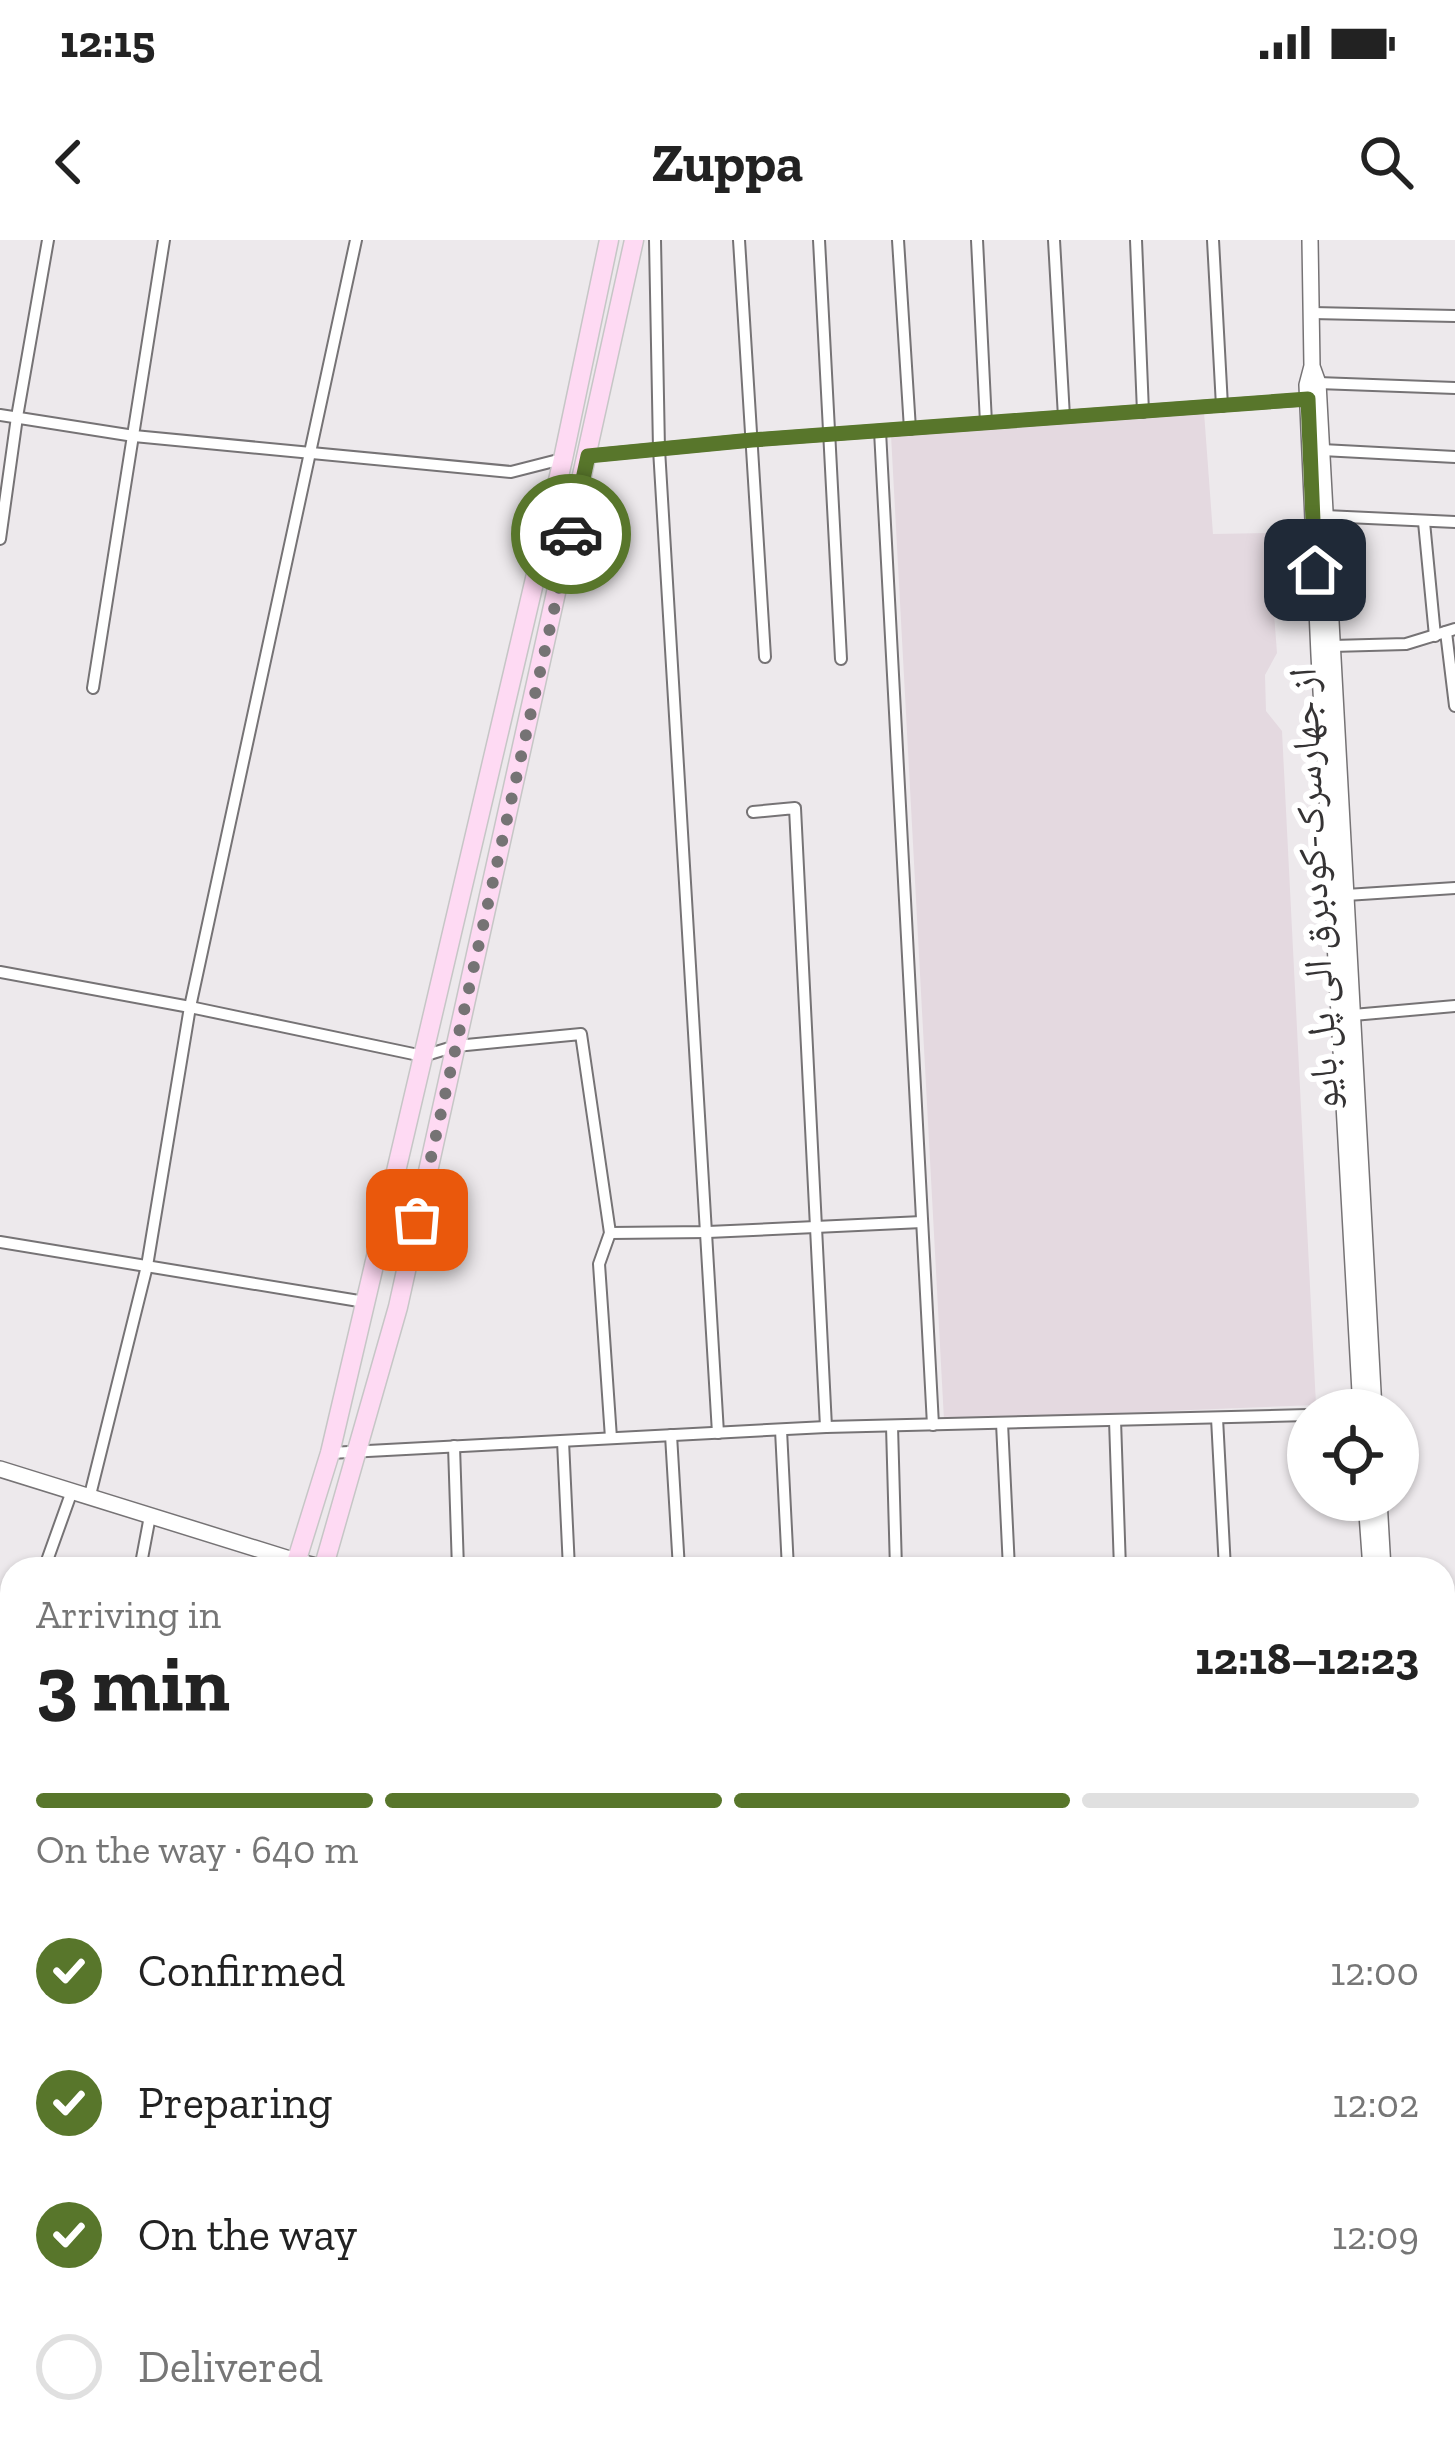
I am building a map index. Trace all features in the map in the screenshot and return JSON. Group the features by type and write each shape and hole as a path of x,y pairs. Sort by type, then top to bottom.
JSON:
{"main road":[{"path":"298,1557 330,1453 563,459 608,240"},
{"path":"327,1557 398,1307 634,240"}],"street":[{"path":"0,538 48,240"},
{"path":"93,688 164,240"},
{"path":"90,1495 147,1266 190,1007 356,240"},
{"path":"655,240 659,449 718,1433"},
{"path":"739,240 765,657"},
{"path":"819,240 841,659"},
{"path":"898,240 910,429"},
{"path":"977,240 986,423"},
{"path":"1054,240 1064,418"},
{"path":"1136,240 1143,412"},
{"path":"1213,240 1222,406"},
{"name":"از جهارسرک-کودبرق الی پل بایو","path":"1310,240 1318,655 1360,1389"},
{"path":"1312,313 1455,316"},
{"path":"0,415 134,436 511,472 563,459 752,440 1222,406 1314,387 1455,388"},
{"name":"از جهارسرک-کودبرق الی پل بایو","path":"1314,387 1322,450 1373,1389"},
{"path":"880,431 933,1425"},
{"path":"1322,450 1455,457"},
{"path":"1325,516 1455,522"},
{"path":"1424,522 1455,701"},
{"path":"1332,646 1406,644 1445,632"},
{"path":"753,812 795,808 826,1427"},
{"path":"1346,895 1455,888"},
{"path":"0,972 423,1056 456,1046 581,1034 610,1233 599,1264 610,1438"},
{"path":"1353,1015 1455,1006"},
{"path":"610,1233 922,1222"},
{"path":"0,1241 365,1302"},
{"path":"330,1453 826,1427 1287,1416"},
{"path":"1217,1418 1224,1557"},
{"path":"1115,1420 1120,1557"},
{"path":"1002,1423 1008,1557"},
{"path":"892,1426 896,1557"},
{"path":"781,1430 787,1557"},
{"path":"670,1435 678,1557"},
{"path":"562,1441 568,1557"},
{"path":"454,1446 458,1557"},
{"path":"0,1469 271,1557"},
{"path":"48,1557 72,1491"},
{"path":"142,1557 150,1516"},
{"path":"1367,1521 1369,1557"},
{"path":"1380,1521 1382,1557"}],"shaded area":[{"path":"1204,412 1213,534 1268,533 1277,653 1265,675 1266,711 1282,731 1315,1389 1287,1389 1287,1406 944,1420 891,435"}],"way so far":[{"path":"417,1220 571,534"}],"route":[{"path":"571,534 588,456 1308,399 1315,570"}]}
